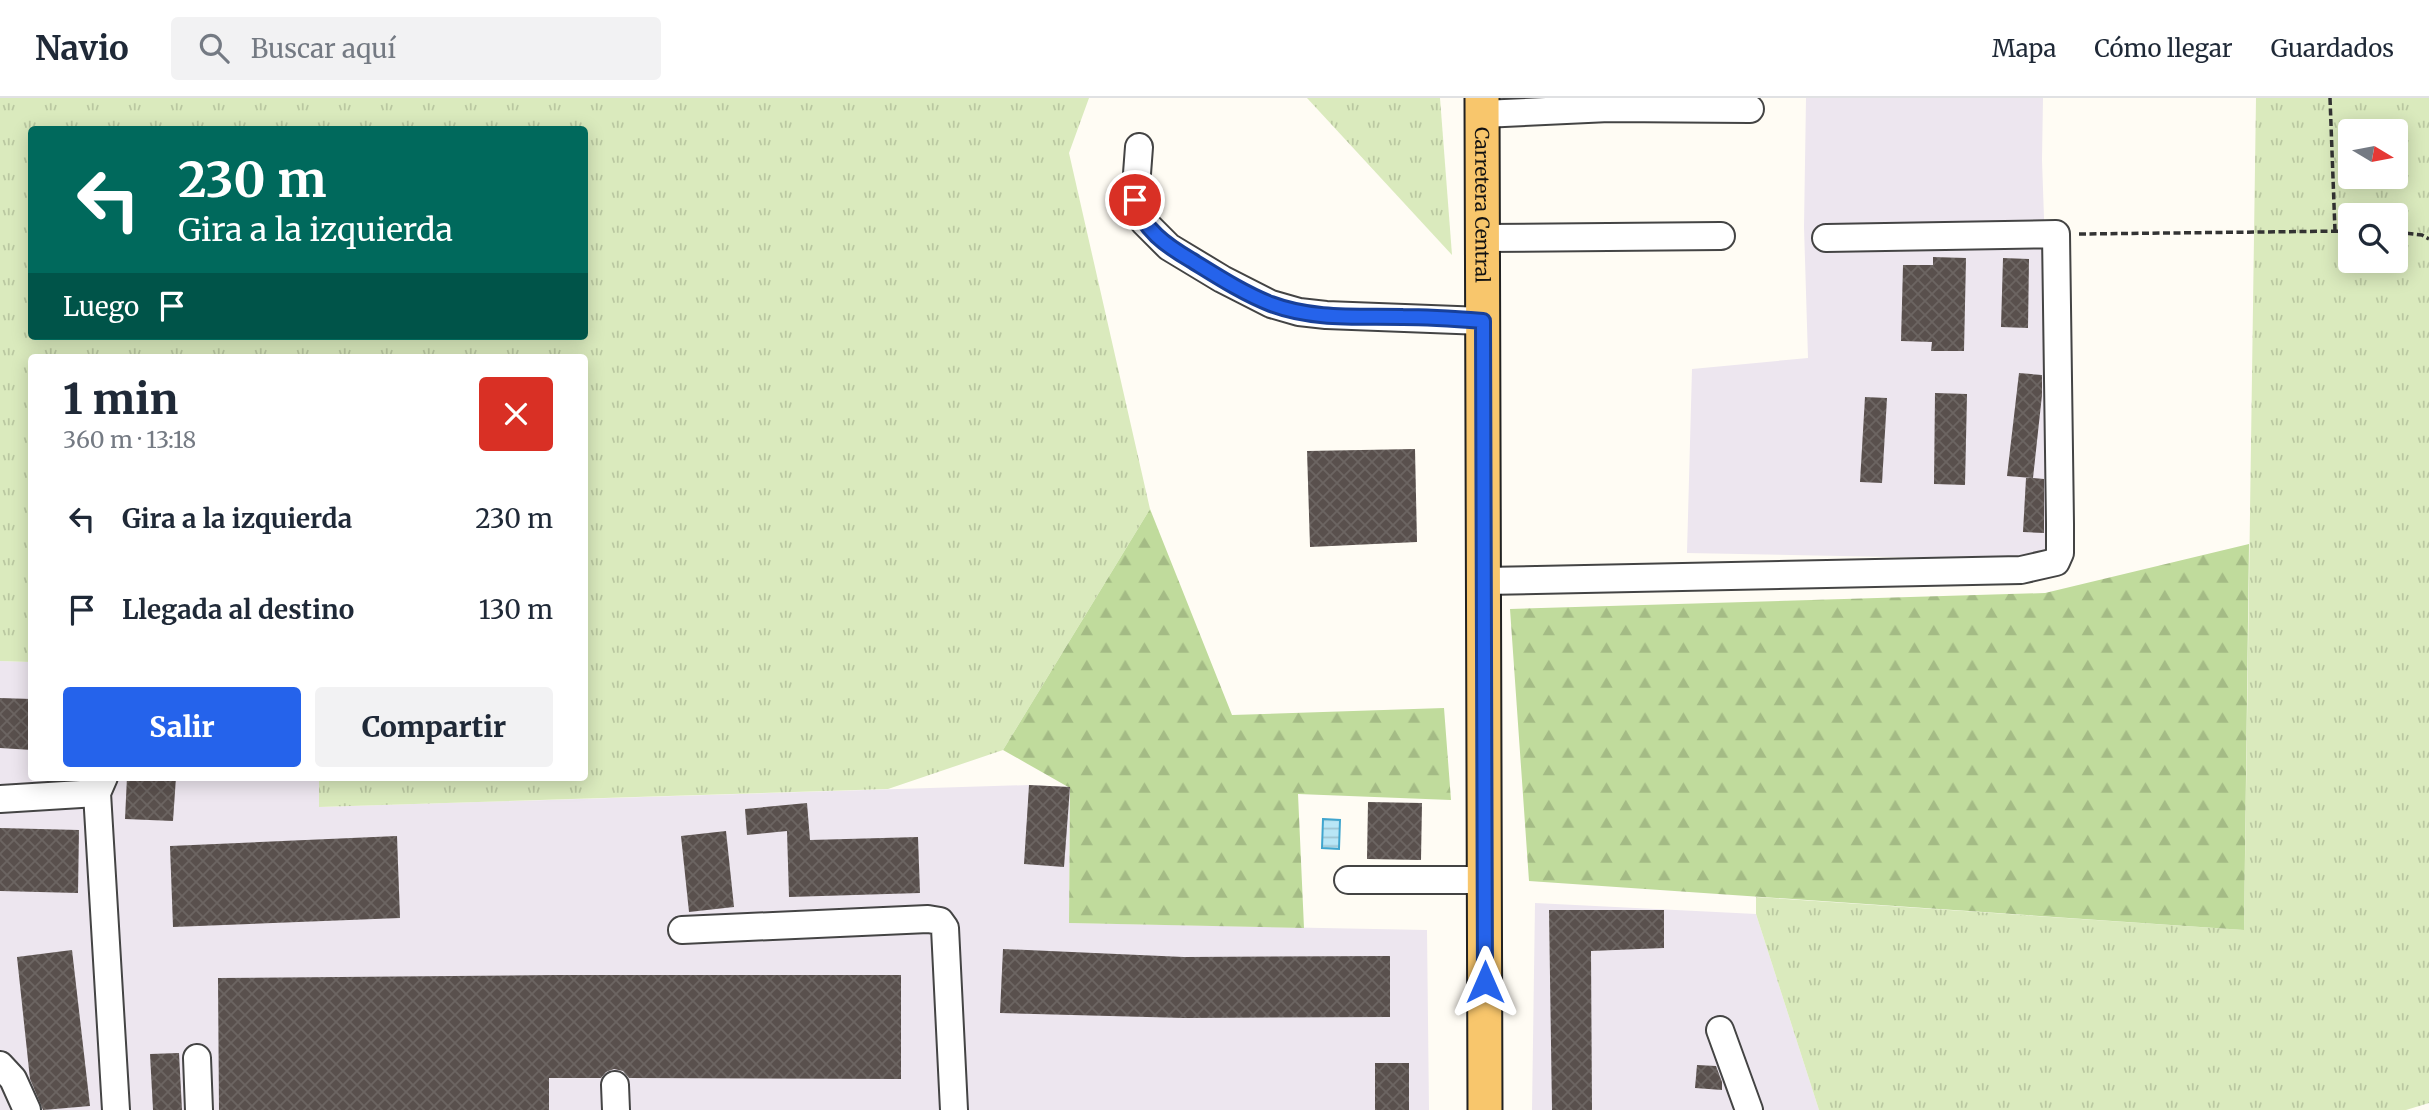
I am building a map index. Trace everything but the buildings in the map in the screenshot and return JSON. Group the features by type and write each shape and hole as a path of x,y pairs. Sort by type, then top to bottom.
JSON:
{"main road":[{"name":"Carretera Central","path":"1483,106 1485,1110"}],"street":[{"path":"1483,106 1750,110"},
{"path":"1139,148 1135,200 1144,222 1169,247 1271,304 1299,312 1326,315 1483,321"},
{"path":"1484,581 2021,570 2056,562 2060,553 2060,533 2056,234 1826,238"},
{"path":"1483,238 1721,236"},
{"path":"0,799 100,785 116,1110"},
{"path":"1348,880 1485,880"},
{"path":"682,930 928,919 940,921 946,928 954,1110"},
{"path":"1720,1030 1749,1110"},
{"path":"197,1058 199,1110"},
{"path":"0,1065 13,1079 27,1110"}],"path":[{"path":"2056,234 2335,231 2330,98"},
{"path":"2408,233 2429,233"},
{"path":"2422,235 2429,239"}],"shaded area":[{"path":"1806,98 2043,98 2042,160 2053,479 2051,560 1687,553 1692,369 1808,358 1804,227"},
{"path":"0,661 28,662 28,781 319,781 319,807 1029,785 1070,787 1069,923 1427,930 1429,1110 0,1110"},
{"path":"1535,903 1756,914 1819,1110 1532,1110"}],"green space":[{"path":"0,98 1089,98 1069,153 1150,509 1003,750 888,789 319,807 319,781 588,781 588,354 28,354 28,662 0,661"},
{"path":"1307,98 1440,98 1452,255"},
{"path":"2256,98 2429,98 2429,1103 2406,1110 1819,1110 1756,914 1756,897 2244,930"},
{"path":"1150,509 1232,715 1444,708 1451,800 1298,794 1304,928 1069,923 1070,788 1003,750"},
{"path":"2249,544 2244,930 1529,881 1510,609 2045,593"}],"water":[{"path":"1323,819 1340,820 1339,849 1322,848"}],"route":[{"path":"1135,200 1144,222 1169,247 1271,304 1299,312 1326,315 1483,321 1485,982"}]}
